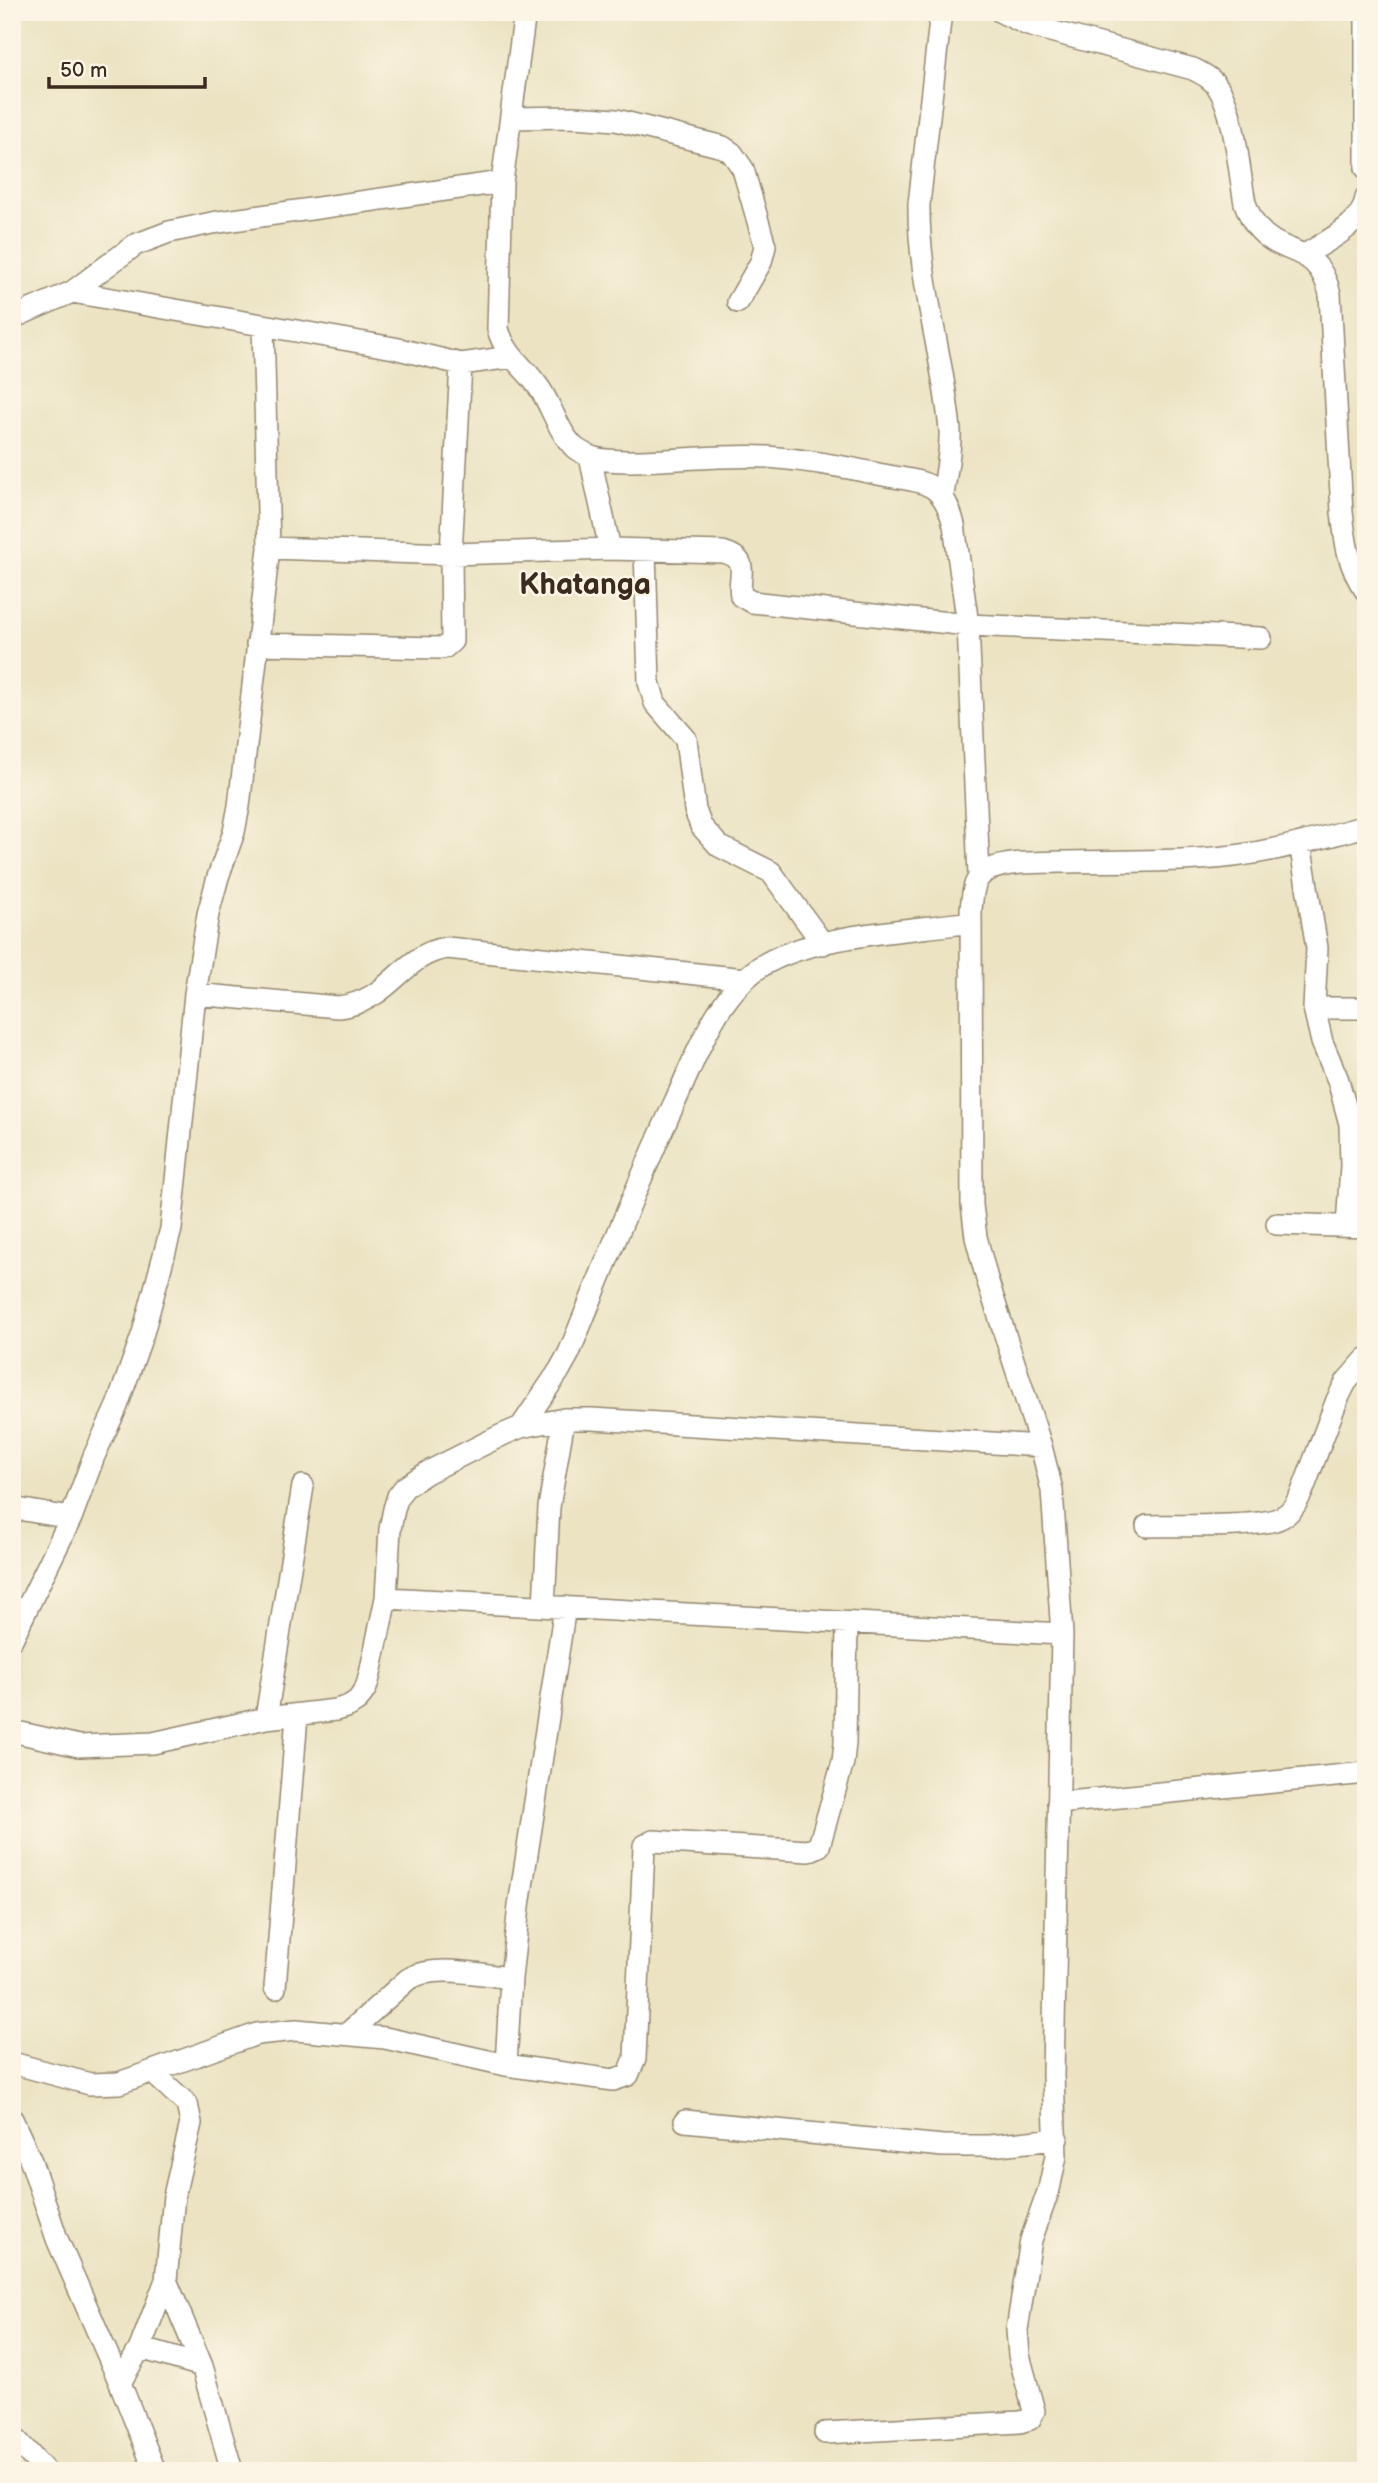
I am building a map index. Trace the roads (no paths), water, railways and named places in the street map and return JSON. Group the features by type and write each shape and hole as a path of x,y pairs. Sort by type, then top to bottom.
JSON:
{"street":[{"path":"525,12 502,182 498,329 502,343 538,386 575,447 590,457 602,460 649,461 767,457 843,467 907,480 935,488 943,495 954,524 968,625 979,876"},
{"path":"941,12 919,204 919,232 922,267 950,432 943,495"},
{"path":"1000,12 1028,25 1193,69 1209,78 1219,88 1227,108 1245,203 1250,216 1263,233 1305,255 1322,271 1330,294 1346,548 1353,569 1366,591"},
{"path":"1366,12 1366,168"},
{"path":"511,118 574,117 616,121 723,147 732,153 743,169 765,246 761,262 738,302"},
{"path":"12,318 72,292 135,245 169,232 212,223 502,182"},
{"path":"1305,255 1362,214 1366,198"},
{"path":"72,292 394,348 461,364 511,357"},
{"path":"12,1639 71,1518 94,1456 117,1406 143,1333 171,1230 195,994 208,914 234,832 239,806 269,548 264,326"},
{"path":"257,644 444,648 453,642 452,554 461,364"},
{"path":"590,457 610,549"},
{"path":"269,548 452,554 610,549 723,552 740,561 740,593 741,597 748,601 968,625 1261,638"},
{"path":"645,550 649,682 655,703 686,739 695,810 701,826 719,846 771,872 823,944"},
{"path":"825,2432 1020,2422 1030,2419 1034,2411 1019,2355 1017,2330 1026,2265 1035,2225 1053,2172 1057,2139 1052,2075 1062,1634 1052,1490 1041,1446 987,1279 976,1237 972,1205 973,888 979,876 989,869 1012,865 1200,859 1240,855 1366,826"},
{"path":"1277,1224 1356,1227 1350,1124 1338,1080 1322,1042 1314,1008 1317,948 1300,843"},
{"path":"521,1427 569,1353 646,1166 706,1036 727,1000 745,979 801,948 971,922"},
{"path":"195,994 352,1006 375,996 422,956 447,948 745,979"},
{"path":"1314,1008 1366,1008"},
{"path":"1147,1526 1263,1523 1283,1517 1293,1509 1302,1492 1346,1382 1366,1359"},
{"path":"12,1731 79,1746 153,1743 266,1718 336,1710 358,1700 366,1688 386,1598 392,1519 398,1496 405,1487 428,1472 521,1427 564,1419 1041,1446"},
{"path":"506,2065 511,1978 554,1607 549,1507 564,1419"},
{"path":"266,1718 303,1486"},
{"path":"12,1508 71,1518"},
{"path":"386,1598 1062,1634"},
{"path":"12,2063 90,2084 119,2083 257,2034 296,2030 386,2038 506,2065 613,2080 628,2075 635,2059 644,1849 648,1842 808,1851 819,1846 844,1752 847,1623"},
{"path":"275,1989 297,1716"},
{"path":"1058,1803 1366,1773"},
{"path":"347,2034 407,1980 418,1974 440,1971 511,1978"},
{"path":"120,2383 140,2348 166,2280 174,2196 191,2115 183,2099 152,2072"},
{"path":"12,2119 31,2161 57,2239 155,2471"},
{"path":"685,2121 943,2146 989,2146 1057,2139"},
{"path":"166,2280 202,2366 232,2471"},
{"path":"140,2348 202,2366"},
{"path":"12,2435 45,2471"}],"district":[{"name":"Khatanga","path":"585,585"}]}
